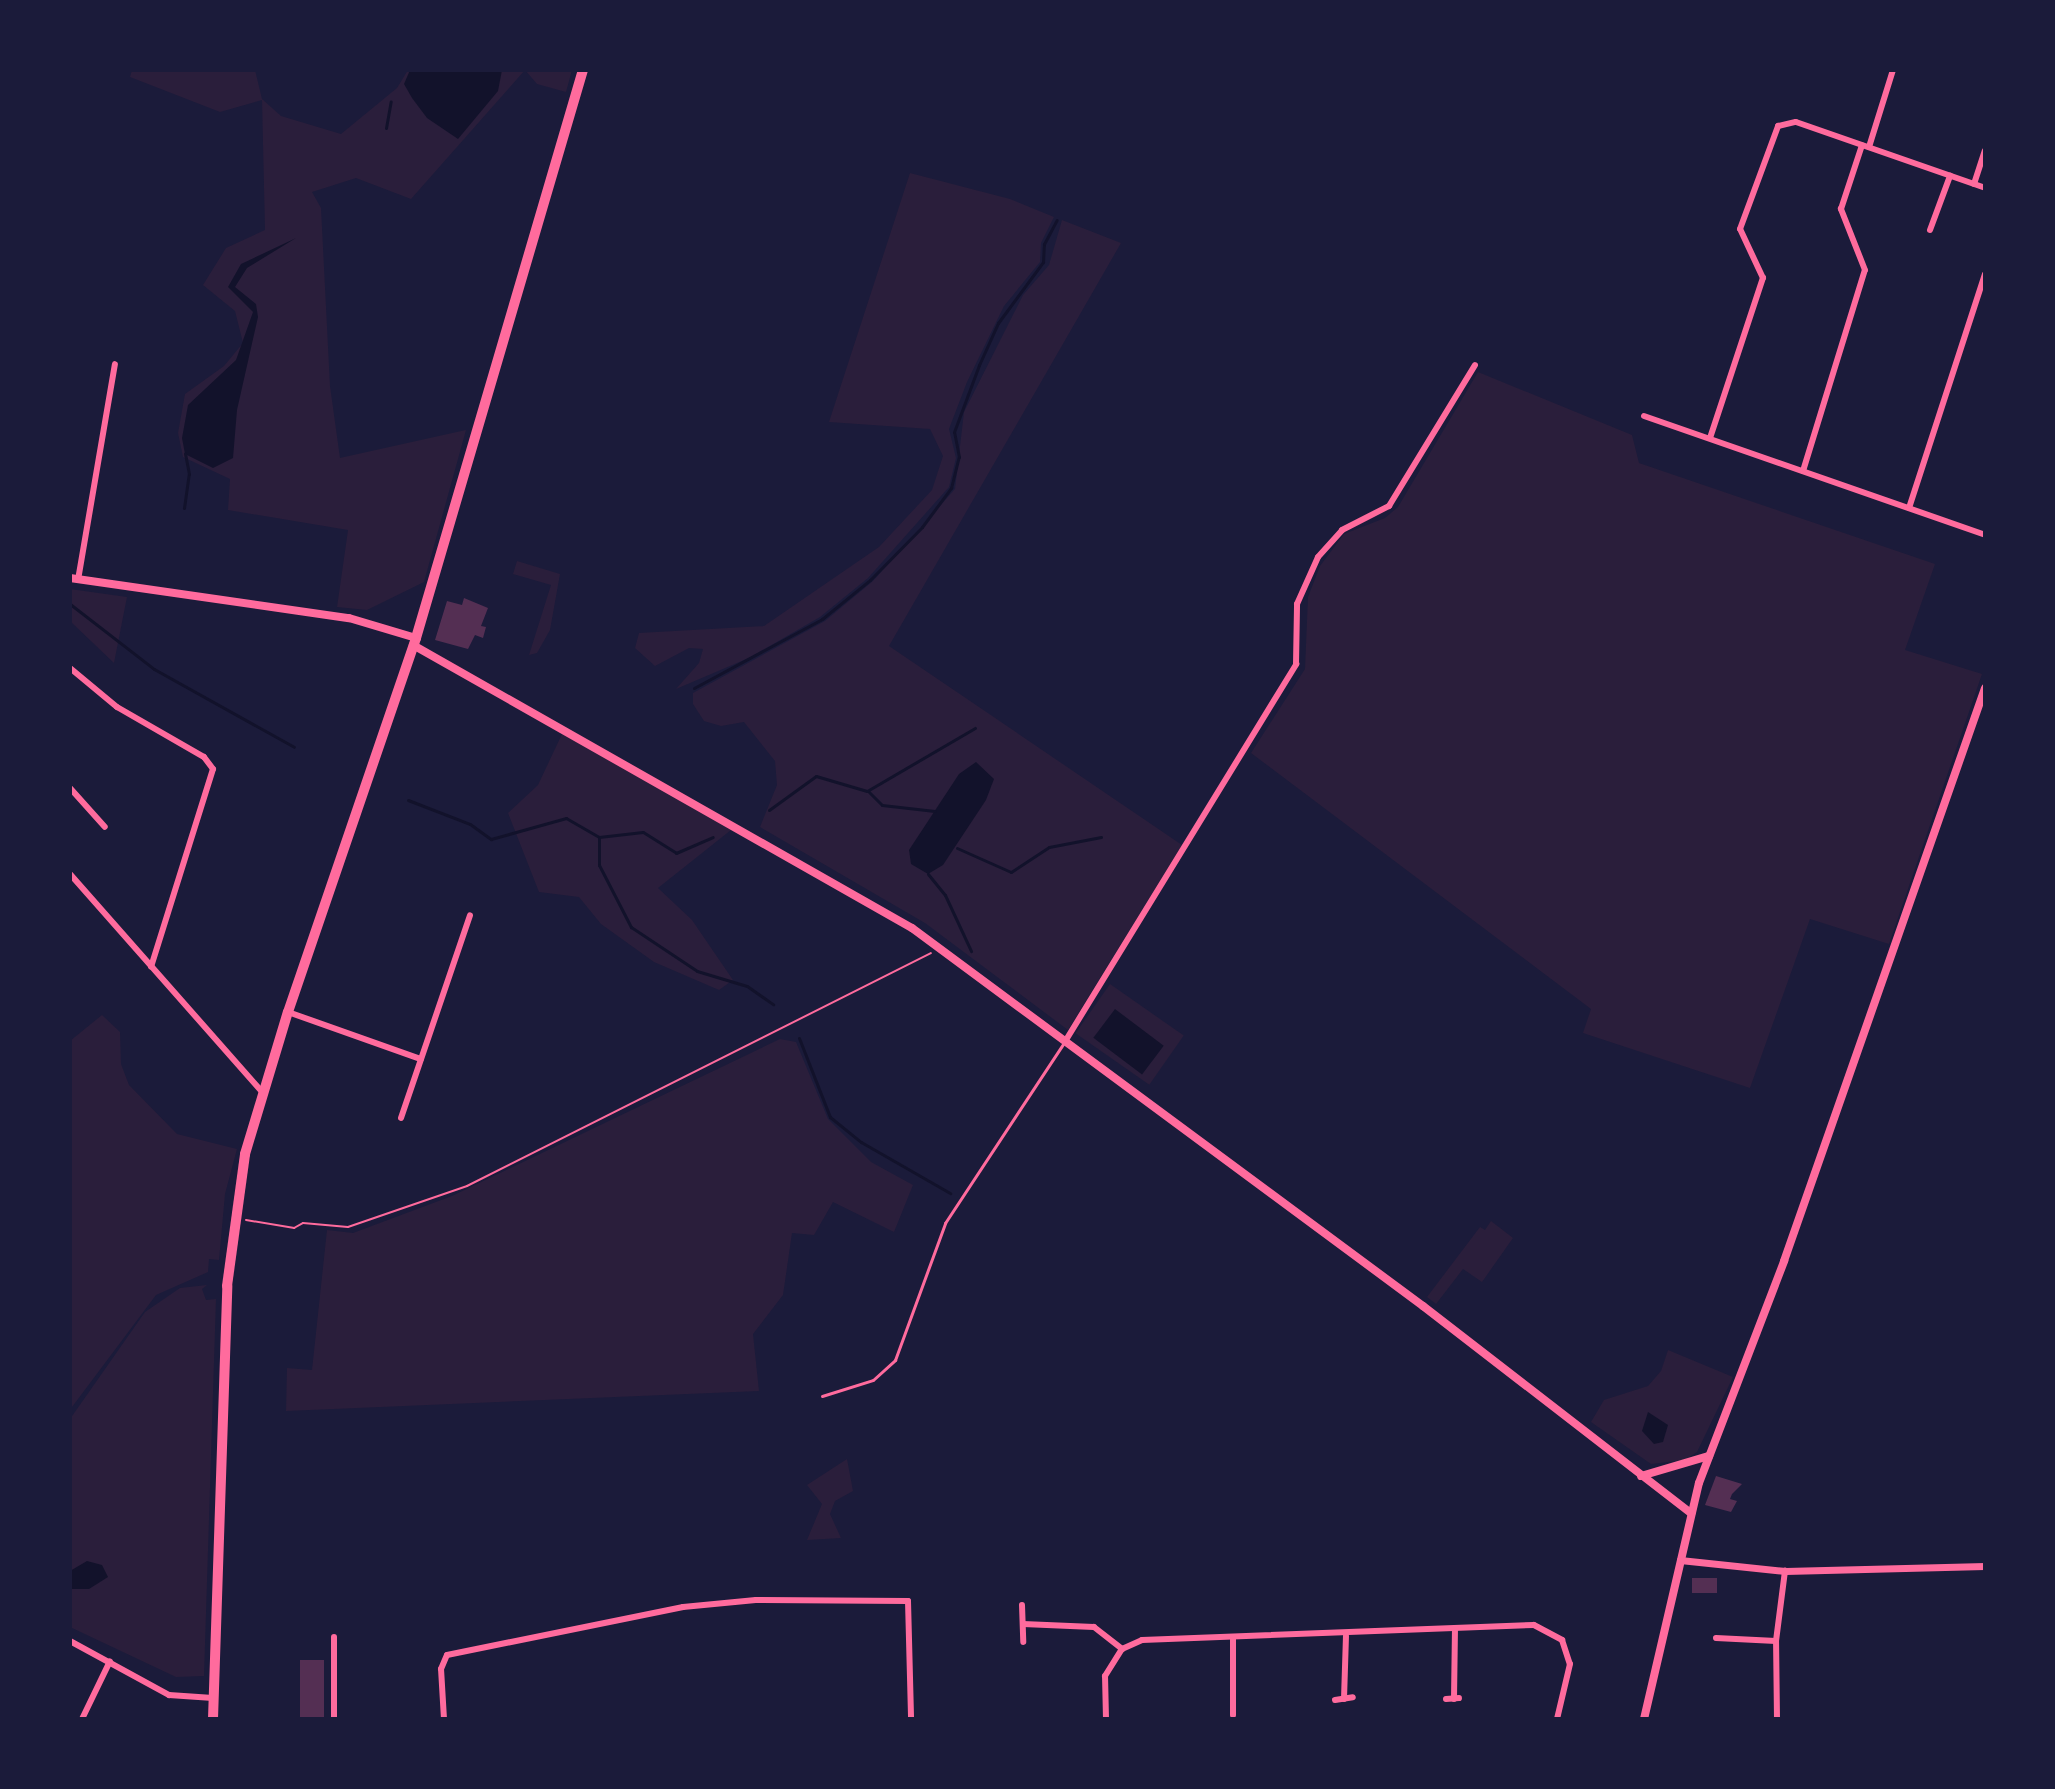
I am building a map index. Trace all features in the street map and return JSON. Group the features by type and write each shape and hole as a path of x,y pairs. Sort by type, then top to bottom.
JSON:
{"highway":[{"path":"213,1719 225,1318 234,1218 263,1093 415,642 583,70"}],"main road":[{"path":"74,579 349,618 415,642 549,718 939,949 1066,1040 1691,1513"},
{"path":"1644,1719 1691,1513 1709,1455 1789,1247 1985,688"},
{"path":"1641,1476 1709,1455"}],"street":[{"path":"1803,471 1865,270 1841,209 1893,70"},
{"path":"1710,438 1763,278 1740,229 1772,133 1796,122 1985,188"},
{"path":"1974,184 1985,151"},
{"path":"1930,230 1950,176"},
{"path":"1909,508 1985,274"},
{"path":"74,579 115,364"},
{"path":"1066,1040 1296,664 1297,604 1318,557 1342,530 1389,506 1475,365"},
{"path":"1644,416 1985,535"},
{"path":"70,668 117,707 204,757 213,769 151,967"},
{"path":"70,788 105,827"},
{"path":"70,874 239,1071 263,1093"},
{"path":"401,1118 470,915"},
{"path":"288,1012 421,1059"},
{"path":"1680,1560 1785,1571 1985,1566"},
{"path":"1777,1719 1776,1641 1785,1571"},
{"path":"444,1719 441,1669 447,1655 683,1607 756,1600 908,1601 911,1719"},
{"path":"1022,1605 1023,1642"},
{"path":"1023,1624 1094,1627 1122,1649"},
{"path":"1106,1719 1105,1676 1122,1649 1142,1640 1346,1636 1534,1625 1562,1640 1570,1664 1557,1719"},
{"path":"1453,1699 1455,1628"},
{"path":"1344,1699 1346,1636"},
{"path":"334,1637 334,1719"},
{"path":"1233,1637 1233,1715"},
{"path":"1716,1638 1776,1641"},
{"path":"70,1641 169,1695 213,1698"},
{"path":"82,1719 110,1661"},
{"path":"1335,1700 1353,1697"}],"lane":[{"path":"822,1396 873,1380 895,1360 945,1223 1066,1040"}],"path":[{"path":"234,1218 294,1228 303,1223 348,1227 452,1191 939,949"}],"shaded area":[{"path":"132,70 255,70 262,99 281,116 341,134 397,88 408,70 525,70 411,199 356,178 312,192 321,208 330,386 340,458 466,430 424,582 367,610 337,607 348,530 228,510 230,479 183,457 178,433 185,394 224,366 243,343 235,311 203,285 226,248 265,230 262,100 220,112 130,77"},
{"path":"410,70 502,70 498,91 458,139 427,118 412,98 404,84"},
{"path":"525,70 572,70 566,92 537,84"},
{"path":"910,173 1010,199 1054,217 1041,243 1040,262 1004,306 967,382 949,429 956,458 949,487 868,578 820,617 751,657 676,689 699,663 703,649 689,648 655,666 635,648 639,633 764,626 879,547 932,490 943,456 930,429 829,422"},
{"path":"1062,220 1121,243 889,646 1182,845 1068,1030 925,923 760,827 777,785 775,761 744,722 721,726 704,721 693,704 693,693 825,621 873,581 955,489 964,412 1023,295 1049,265"},
{"path":"296,238 247,268 235,287 256,304 258,317 237,410 233,458 213,468 185,454 182,438 188,405 236,360 253,312 228,287 241,264"},
{"path":"1478,372 1632,435 1639,463 1935,564 1905,650 1982,674 1889,944 1810,919 1750,1088 1583,1033 1591,1009 1251,753 1305,669 1308,597 1320,566 1344,534 1385,518 1398,507"},
{"path":"517,561 560,574 550,630 537,653 529,655 551,585 513,574"},
{"path":"70,589 127,597 114,663 70,621"},
{"path":"562,734 731,830 658,888 692,920 733,980 719,990 654,962 601,924 579,897 539,892 508,813 538,785"},
{"path":"976,762 994,779 986,800 943,865 928,874 911,864 909,850 959,774"},
{"path":"1110,984 1184,1036 1149,1085 1076,1033"},
{"path":"1115,1009 1164,1046 1142,1074 1093,1038"},
{"path":"102,1015 120,1032 121,1064 129,1085 177,1134 237,1149 225,1194 219,1260 209,1259 208,1272 156,1295 72,1407 70,1041"},
{"path":"780,1039 796,1042 828,1119 871,1162 913,1185 894,1232 833,1202 814,1235 792,1233 783,1295 753,1334 759,1391 286,1411 287,1368 312,1370 327,1230 353,1233 452,1196"},
{"path":"1491,1221 1513,1238 1482,1282 1463,1269 1436,1304 1427,1297 1480,1227 1485,1230"},
{"path":"207,1285 202,1289 206,1300 216,1299 204,1676 176,1677 70,1627 70,1419 145,1312 180,1288"},
{"path":"1668,1350 1733,1377 1697,1452 1685,1460 1651,1464 1591,1422 1604,1400 1648,1386 1661,1371"},
{"path":"1648,1412 1668,1425 1663,1442 1654,1444 1642,1431"},
{"path":"847,1459 853,1491 835,1501 830,1514 841,1538 807,1540 822,1504 807,1485"},
{"path":"87,1561 102,1565 108,1577 89,1589 70,1589 70,1571"}],"building":[{"path":"464,598 488,608 481,626 486,627 483,638 475,635 468,649 435,640 447,601 462,605"},
{"path":"1716,1476 1742,1484 1730,1499 1737,1501 1731,1512 1705,1505"},
{"path":"1692,1578 1717,1578 1717,1593 1692,1593"},
{"path":"300,1660 324,1660 324,1719 300,1719"}],"waterway":[{"path":"386,128 391,101"},
{"path":"694,688 822,619 870,580 922,527 951,488 959,457 954,432 979,365 998,323 1043,262 1044,244 1057,220"},
{"path":"184,508 189,474 185,453"},
{"path":"70,604 154,669 294,747"},
{"path":"769,810 816,776 867,791 975,728"},
{"path":"869,792 882,805 935,811"},
{"path":"408,800 470,824 491,839 566,818 599,837 643,832 676,853 713,837"},
{"path":"957,848 1011,872 1049,847 1101,837"},
{"path":"599,838 599,865 631,927 697,971 747,986 773,1004"},
{"path":"928,874 945,895 971,951"},
{"path":"799,1038 830,1117 861,1142 950,1193"}]}
